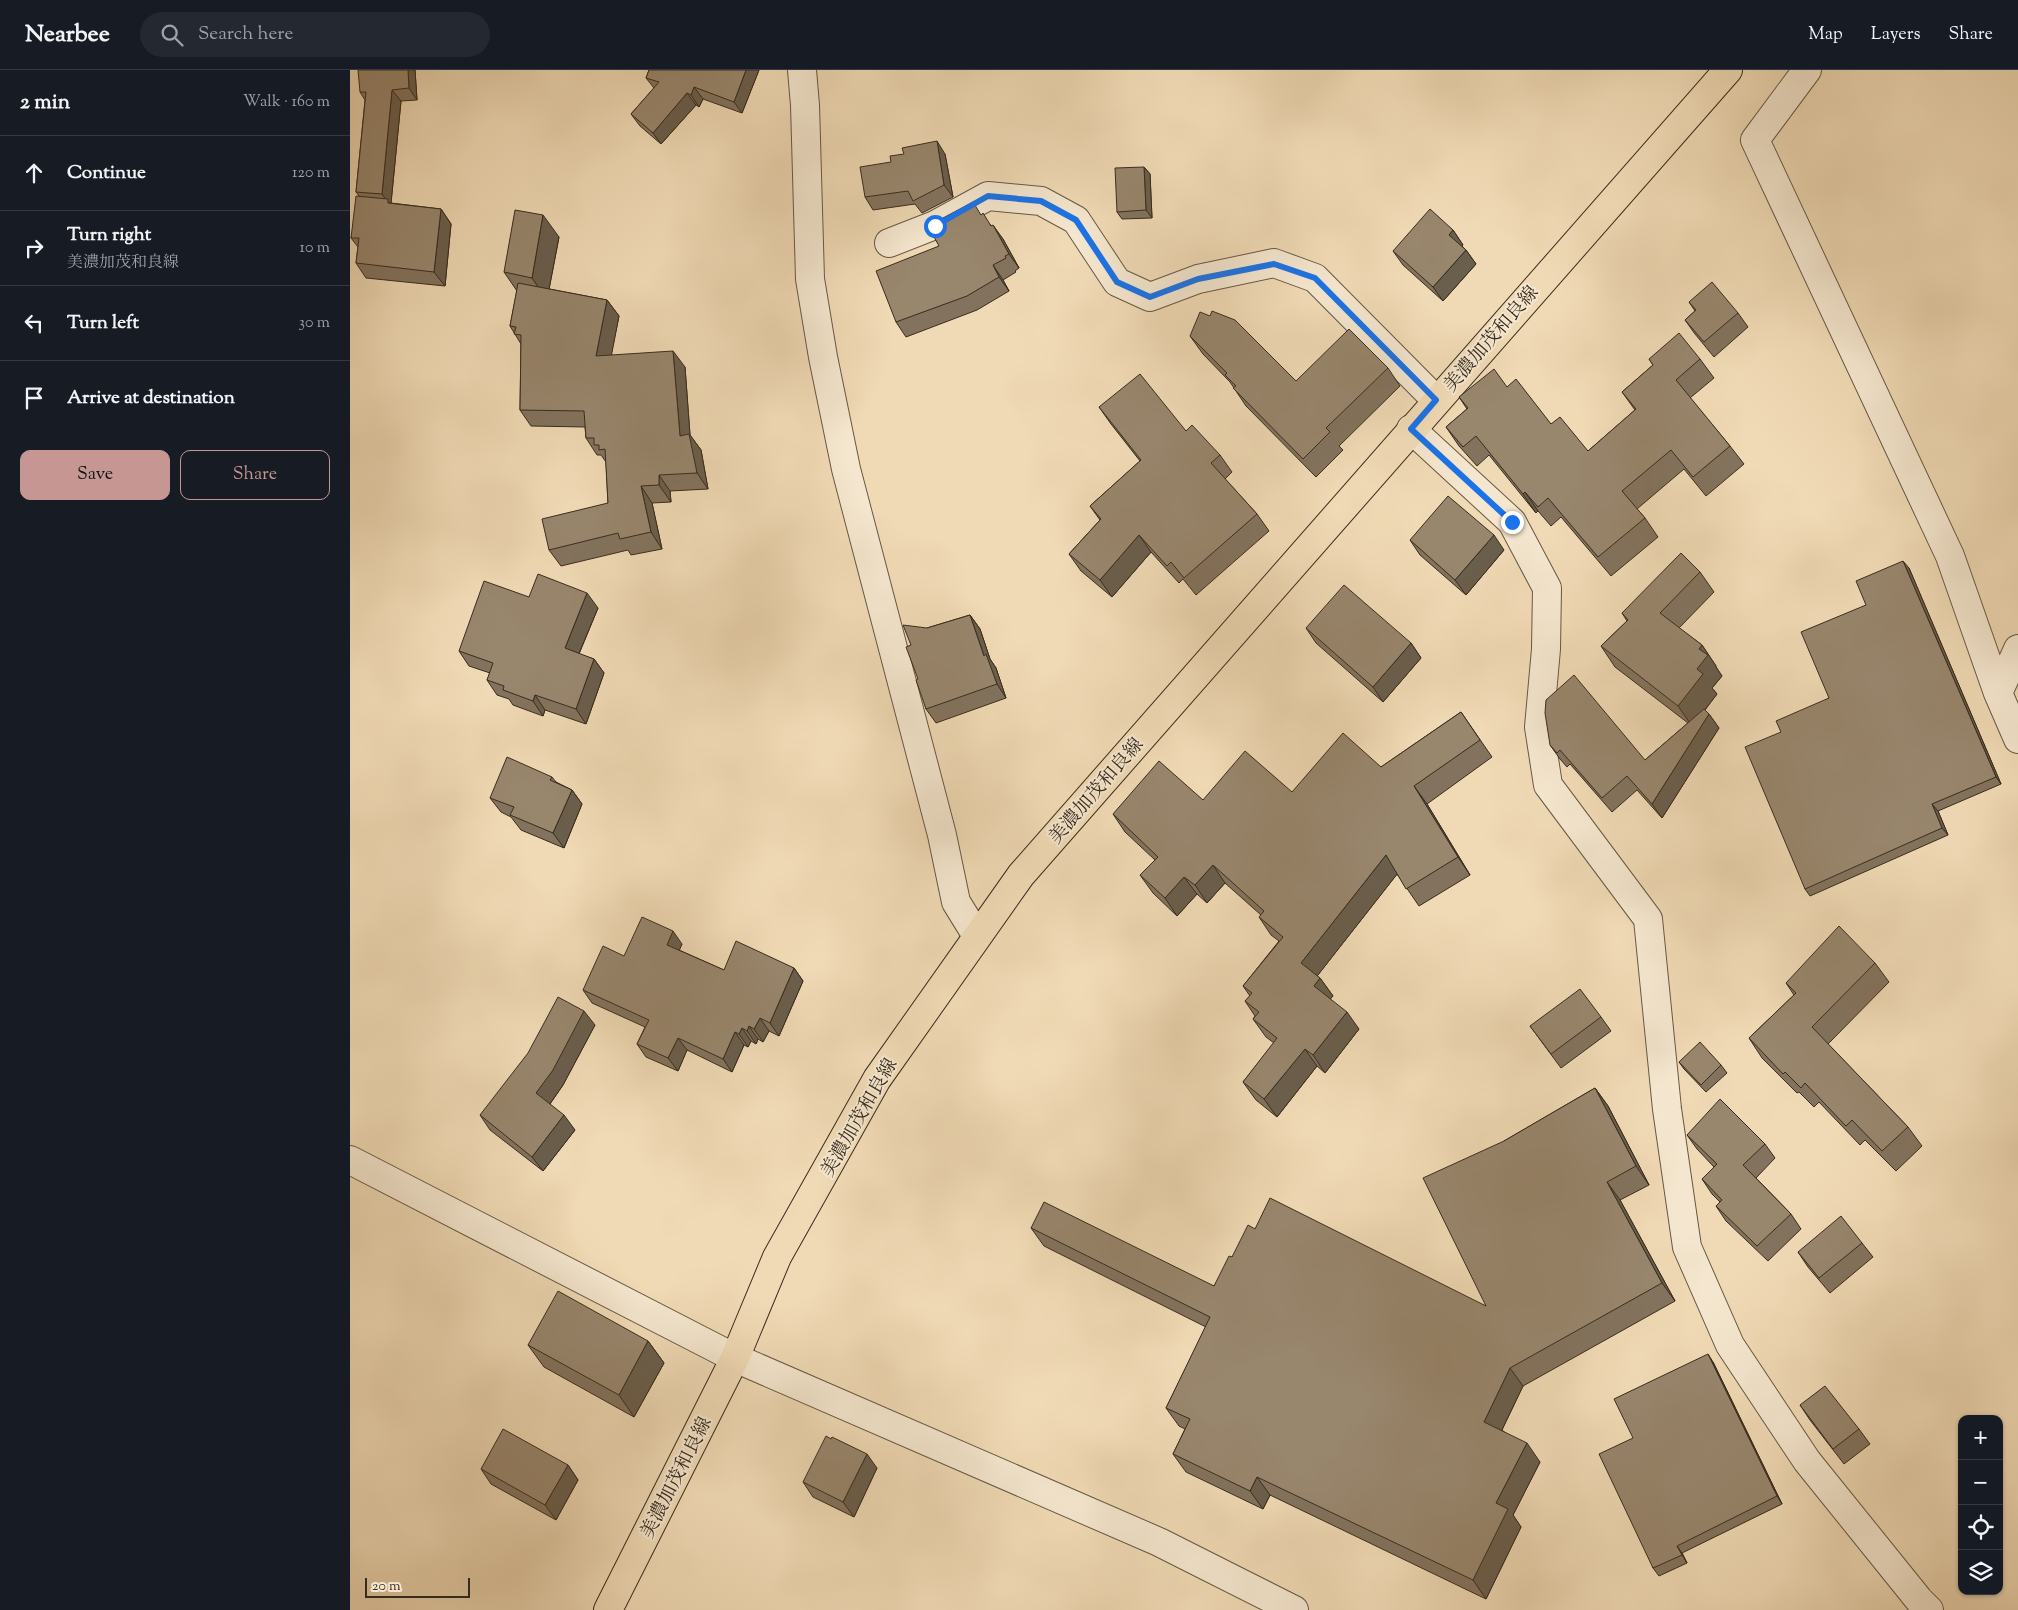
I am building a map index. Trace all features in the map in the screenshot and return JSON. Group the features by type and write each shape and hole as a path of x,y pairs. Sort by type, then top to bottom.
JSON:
{"main road":[{"name":"美濃加茂和良線","path":"608,1610 734,1358 778,1257 877,1079 1021,875 1436,400 1728,70"}],"street":[{"path":"802,70 805,105 810,279 825,366 846,469 942,835 956,902 977,936"},
{"path":"1807,70 1754,140 1950,556 1998,693 2018,739"},
{"path":"890,243 935,226 988,196 1041,201 1076,220 1117,282 1150,297 1198,279 1274,264 1315,278 1436,400"},
{"path":"1411,429 1512,522 1547,588 1546,650 1539,727 1548,785 1648,919 1667,1109 1687,1247 1730,1345 1807,1461 1929,1610"},
{"path":"1998,693 2018,649"},
{"path":"350,1160 734,1358 1159,1542 1294,1610"}],"building":[{"path":"358,70 408,70 409,88 392,90 382,194 356,192 366,92 360,92"},
{"path":"649,70 746,70 734,102 694,87 691,95 687,93 653,133 631,114 659,82 646,78"},
{"path":"937,141 944,185 913,201 908,191 865,197 860,167 891,162 890,156 904,154 902,148"},
{"path":"1144,167 1146,210 1117,212 1115,168"},
{"path":"356,196 388,199 388,203 441,209 434,272 356,263 359,238 351,238"},
{"path":"973,202 981,215 983,213 991,226 993,225 1009,254 1005,256 1006,258 993,265 999,277 967,296 896,322 876,271 939,246 928,226"},
{"path":"1430,209 1453,230 1449,235 1466,250 1433,287 1393,251"},
{"path":"515,210 543,215 532,278 504,272"},
{"path":"1712,282 1738,313 1704,342 1685,320 1696,310 1689,302"},
{"path":"518,283 607,300 596,356 673,351 680,436 689,434 697,473 659,475 659,485 641,486 651,532 620,539 618,533 549,550 542,519 608,503 605,449 599,450 599,445 594,445 594,438 586,438 584,411 520,410 521,335 514,334 516,327 510,326"},
{"path":"1212,311 1235,320 1296,381 1349,329 1388,368 1326,428 1330,432 1303,459 1233,388 1236,386 1225,375 1227,373 1190,336 1200,312 1210,316"},
{"path":"1679,333 1700,359 1676,380 1730,446 1693,477 1671,450 1622,491 1645,518 1598,557 1548,498 1538,507 1525,492 1523,494 1476,436 1463,447 1446,427 1468,408 1459,397 1494,369 1507,387 1516,379 1551,424 1560,417 1588,451 1636,409 1622,392 1653,365 1649,359"},
{"path":"1140,374 1186,431 1192,425 1220,455 1211,463 1257,514 1184,578 1171,562 1167,566 1139,535 1100,580 1069,554 1101,519 1090,506 1141,460 1099,407"},
{"path":"1448,496 1494,535 1455,580 1410,540"},
{"path":"1681,553 1700,572 1660,613 1702,645 1699,649 1708,655 1697,669 1703,674 1678,706 1601,646 1628,620 1622,613"},
{"path":"1903,561 1996,777 1932,804 1942,828 1805,889 1745,747 1781,732 1776,721 1829,698 1801,632 1866,605 1856,581"},
{"path":"538,574 587,593 565,648 594,659 576,709 535,695 533,701 503,690 504,686 487,680 493,663 459,651 484,581 529,597"},
{"path":"1344,585 1411,643 1373,687 1306,628"},
{"path":"970,615 984,656 986,654 997,684 926,709 916,680 918,679 906,647 911,645 903,625 927,628"},
{"path":"1574,675 1645,760 1704,709 1709,714 1652,804 1627,776 1602,798 1560,750 1557,753 1550,745 1545,713 1546,700"},
{"path":"1461,712 1480,740 1414,786 1458,857 1406,889 1386,855 1301,963 1320,978 1314,986 1347,1012 1313,1055 1305,1049 1264,1099 1243,1082 1277,1038 1253,1019 1259,1012 1245,1001 1252,993 1243,986 1283,937 1259,917 1264,911 1213,865 1195,885 1184,877 1165,898 1140,875 1158,857 1113,814 1159,761 1203,800 1245,751 1292,792 1343,733 1381,767"},
{"path":"507,757 552,777 550,780 572,790 553,833 510,815 514,807 490,798"},
{"path":"642,917 673,931 667,945 724,970 736,941 794,968 770,1023 760,1018 754,1029 749,1026 747,1031 742,1028 739,1034 735,1032 723,1059 678,1038 668,1058 637,1044 649,1020 583,990 603,946 624,956"},
{"path":"1839,926 1875,963 1812,1027 1908,1127 1882,1151 1852,1120 1846,1126 1805,1083 1801,1088 1785,1072 1783,1074 1749,1038 1796,993 1786,983"},
{"path":"1580,989 1601,1017 1551,1054 1530,1026"},
{"path":"558,997 584,1011 553,1070 536,1093 564,1115 532,1157 480,1115 528,1053"},
{"path":"1700,1042 1721,1065 1701,1085 1679,1062"},
{"path":"1595,1088 1636,1166 1607,1182 1662,1283 1510,1368 1484,1422 1527,1443 1496,1503 1508,1509 1473,1580 1257,1477 1250,1491 1173,1454 1190,1419 1166,1408 1210,1317 1031,1228 1044,1202 1214,1286 1229,1256 1232,1257 1248,1225 1255,1229 1270,1198 1486,1306 1423,1178 1504,1141"},
{"path":"1720,1099 1765,1144 1743,1165 1791,1214 1757,1246 1716,1206 1722,1200 1702,1179 1717,1164 1687,1135"},
{"path":"1841,1216 1862,1243 1819,1278 1798,1252"},
{"path":"558,1291 648,1341 619,1395 528,1345"},
{"path":"1708,1354 1777,1496 1677,1546 1682,1555 1653,1568 1599,1454 1633,1438 1614,1399"},
{"path":"1825,1386 1859,1429 1833,1449 1800,1405"},
{"path":"503,1429 568,1465 545,1505 481,1469"},
{"path":"826,1436 867,1454 843,1502 803,1482"}],"route":[{"path":"935,226 988,196 1041,201 1076,220 1117,282 1150,297 1198,279 1274,264 1315,278 1436,400 1411,429 1512,522"}]}
